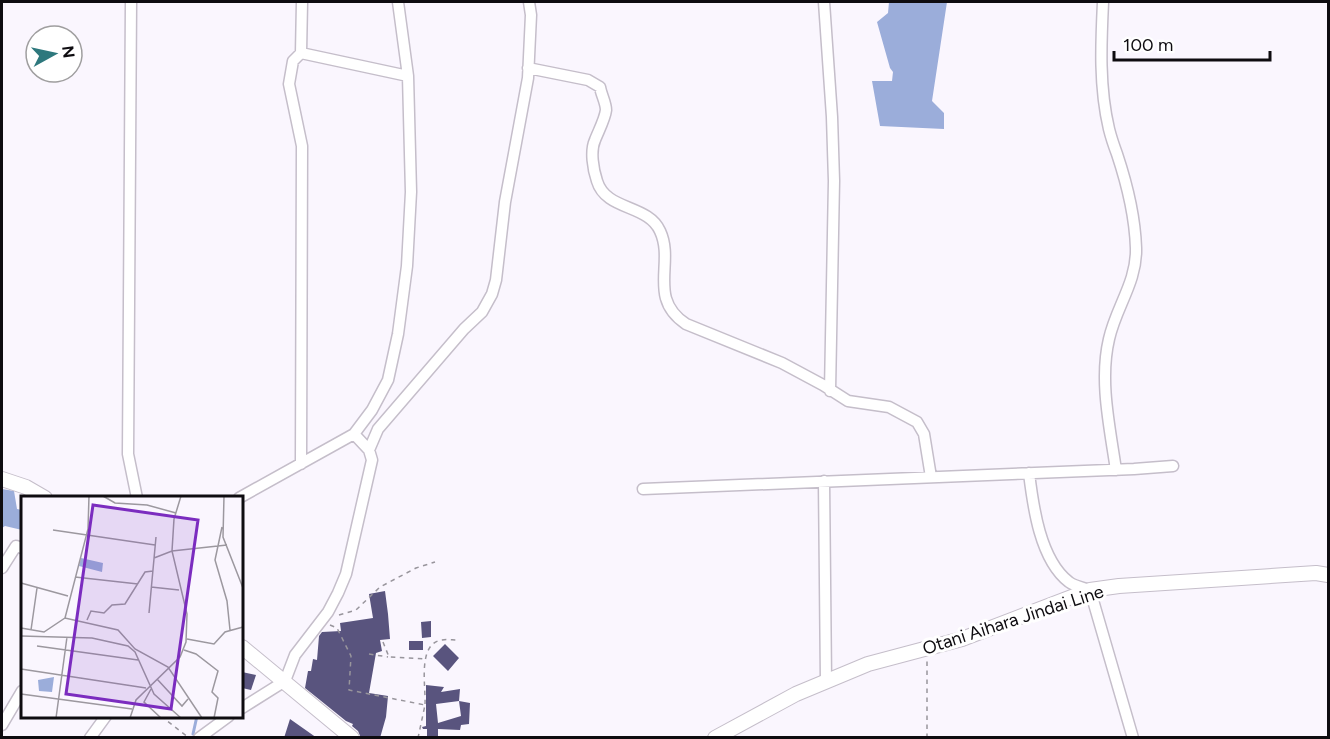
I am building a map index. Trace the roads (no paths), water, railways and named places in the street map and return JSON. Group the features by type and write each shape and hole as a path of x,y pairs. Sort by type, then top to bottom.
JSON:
{"main road":[{"path":"2,479 26,487 42,496"},
{"name":"Otani Aihara Jindai Line","path":"715,738 796,694 868,664 962,639 1090,590 1119,586 1316,573 1329,575"},
{"path":"243,648 352,738"}],"street":[{"path":"131,2 128,454 137,496"},
{"path":"301,464 302,146 290,84 293,61 301,53 302,2"},
{"path":"243,496 354,434 372,410 388,380 398,334 407,266 411,192 408,76 398,2"},
{"path":"369,450 378,429 464,329 482,312 492,294 528,68 531,15 529,2"},
{"path":"824,2 834,181 830,391"},
{"path":"1103,2 1101,77 1108,127 1134,218 1136,249 1135,267 1128,293 1109,336 1105,356 1106,398 1116,470"},
{"path":"301,53 408,76"},
{"path":"528,68 588,80 600,87 606,110 592,154 597,182 603,192 615,202 655,222 661,232 665,257 663,277 667,305 676,317 686,324 782,363 848,401 889,407 917,423 924,434 931,477"},
{"path":"243,707 285,681 295,655 321,621 338,593 346,574 372,460 369,450 354,434"},
{"path":"643,489 1173,466"},
{"path":"1029,473 1035,519 1049,556 1069,582 1090,590 1133,738"},
{"path":"824,481 826,681"},
{"path":"2,568 16,546 21,548"},
{"path":"2,725 21,693"},
{"path":"90,738 105,718"},
{"path":"200,738 228,718"}],"water":[{"path":"889,2 947,2 932,101 944,113 944,129 880,126 872,81 892,81 893,72 877,22 888,13"},
{"path":"2,489 14,491 17,509 21,510 21,530 5,526 2,528"}],"waterway":[{"path":"193,734 197,718"}]}
